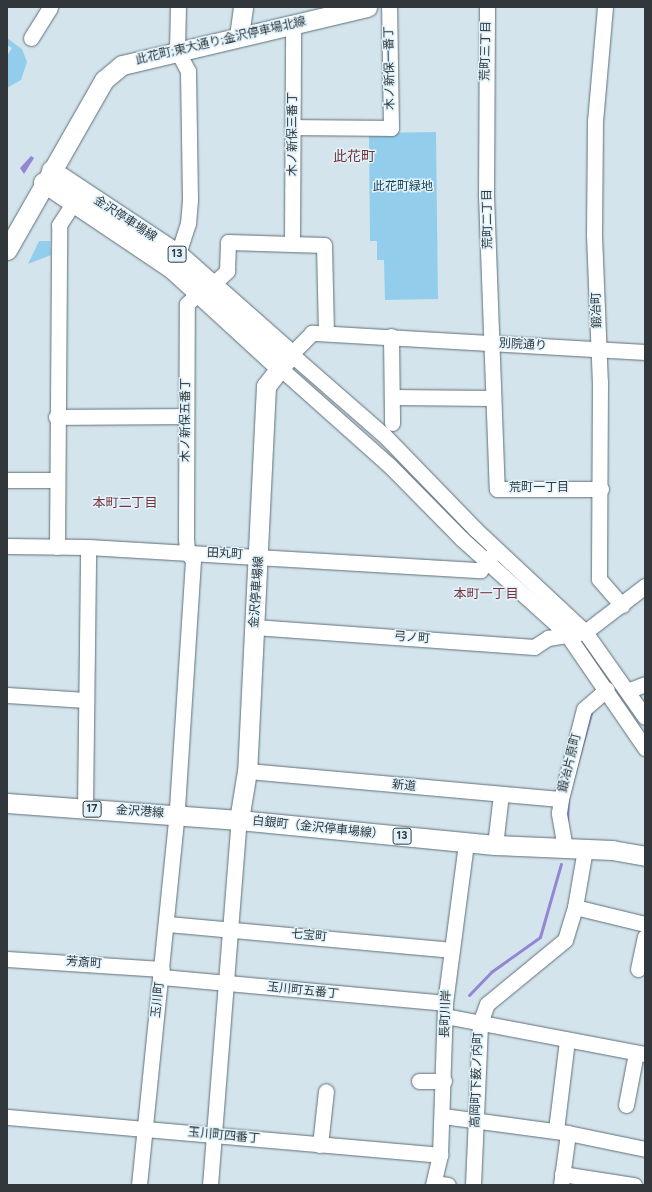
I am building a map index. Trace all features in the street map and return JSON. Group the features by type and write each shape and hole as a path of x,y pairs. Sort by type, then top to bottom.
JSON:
{"main road":[{"path":"239,36 243,7"},
{"name":"此花町;東大通り;金沢停車場北線","path":"7,250 47,176 104,80 122,65 177,50 293,25 367,7"},
{"name":"金沢停車場線","path":"47,176 78,196 178,254 205,289 285,361 266,386 259,556 247,771 239,820"},
{"name":"金沢停車場線","path":"78,196 172,269 205,289"},
{"name":"金沢港線","path":"7,803 176,814"},
{"name":"17","path":"176,814 239,820"},
{"name":"白銀町（金沢停車場線）","path":"239,820 466,843 565,848"},
{"name":"13","path":"565,848 645,856"}],"street":[{"path":"31,38 50,7"},
{"path":"178,7 177,50 188,71 190,199 188,223 178,254"},
{"name":"木ノ新保一番丁","path":"293,127 392,128 389,7"},
{"name":"荒町三丁目","path":"486,94 487,7"},
{"name":"鍛冶町","path":"605,7 595,109 601,488 599,579 622,605"},
{"name":"木ノ新保三番丁","path":"292,243 293,25"},
{"name":"荒町二丁目","path":"486,94 492,398"},
{"path":"57,547 56,417 59,225 78,196"},
{"name":"木ノ新保五番丁","path":"176,814 193,560 187,552 187,304 227,271 228,242 292,243"},
{"path":"292,243 324,245 326,334"},
{"name":"別院通り","path":"285,361 312,333 396,336 492,344 645,352"},
{"path":"392,423 396,336"},
{"path":"285,361 384,436 497,548 585,632 645,717"},
{"path":"285,361 487,561 566,633 607,690 645,748"},
{"path":"392,397 492,398"},
{"name":"荒町一丁目","path":"492,398 497,488 601,488"},
{"path":"56,417 186,416"},
{"path":"7,480 57,480"},
{"name":"田丸町","path":"7,546 88,547 187,552 480,570 487,561"},
{"path":"85,808 88,547"},
{"path":"487,561 497,548"},
{"path":"566,633 585,632 645,586"},
{"name":"弓ノ町","path":"254,627 534,647 566,633"},
{"path":"627,691 645,684"},
{"name":"鍛冶片原町","path":"565,848 559,813 561,799 584,709 607,690"},
{"path":"7,695 86,700"},
{"name":"新道","path":"247,771 561,799"},
{"path":"496,845 501,794"},
{"name":"玉川町","path":"139,1185 167,924 176,814"},
{"path":"210,1185 229,930 239,820"},
{"name":"長町川岸","path":"438,1184 443,1116 445,1009 450,950 466,843"},
{"name":"高岡町下薮ノ内町","path":"473,1185 480,1023 487,1004 561,946 575,907 585,849"},
{"path":"575,907 645,924"},
{"name":"七宝町","path":"167,924 450,950"},
{"path":"638,969 645,937"},
{"name":"芳斎町","path":"7,958 161,973"},
{"name":"玉川町五番丁","path":"161,973 226,984 445,1009 480,1023 641,1054"},
{"path":"567,1040 562,1131 562,1179 634,1185"},
{"path":"626,1104 641,1054"},
{"path":"419,1081 444,1081"},
{"path":"320,1145 326,1091"},
{"path":"443,1116 562,1131 645,1149"},
{"name":"玉川町四番丁","path":"7,1117 440,1155"}],"green space":[{"path":"7,38 22,49 27,62 21,80 7,88 7,56 12,48 7,45"},
{"name":"此花町緑地","path":"436,132 438,299 385,300 384,260 377,260 377,241 370,241 369,133"},
{"path":"39,241 50,241 51,255 28,264"}],"shaded area":[{"path":"31,156 34,158 24,174 20,168"},
{"path":"590,709 594,710 570,796 569,822 566,823 564,812"}],"waterway":[{"path":"469,995 491,972 540,937 561,864"}],"district":[{"name":"此花町","path":"354,157"},
{"name":"本町二丁目","path":"125,503"},
{"name":"本町一丁目","path":"486,594"}]}
